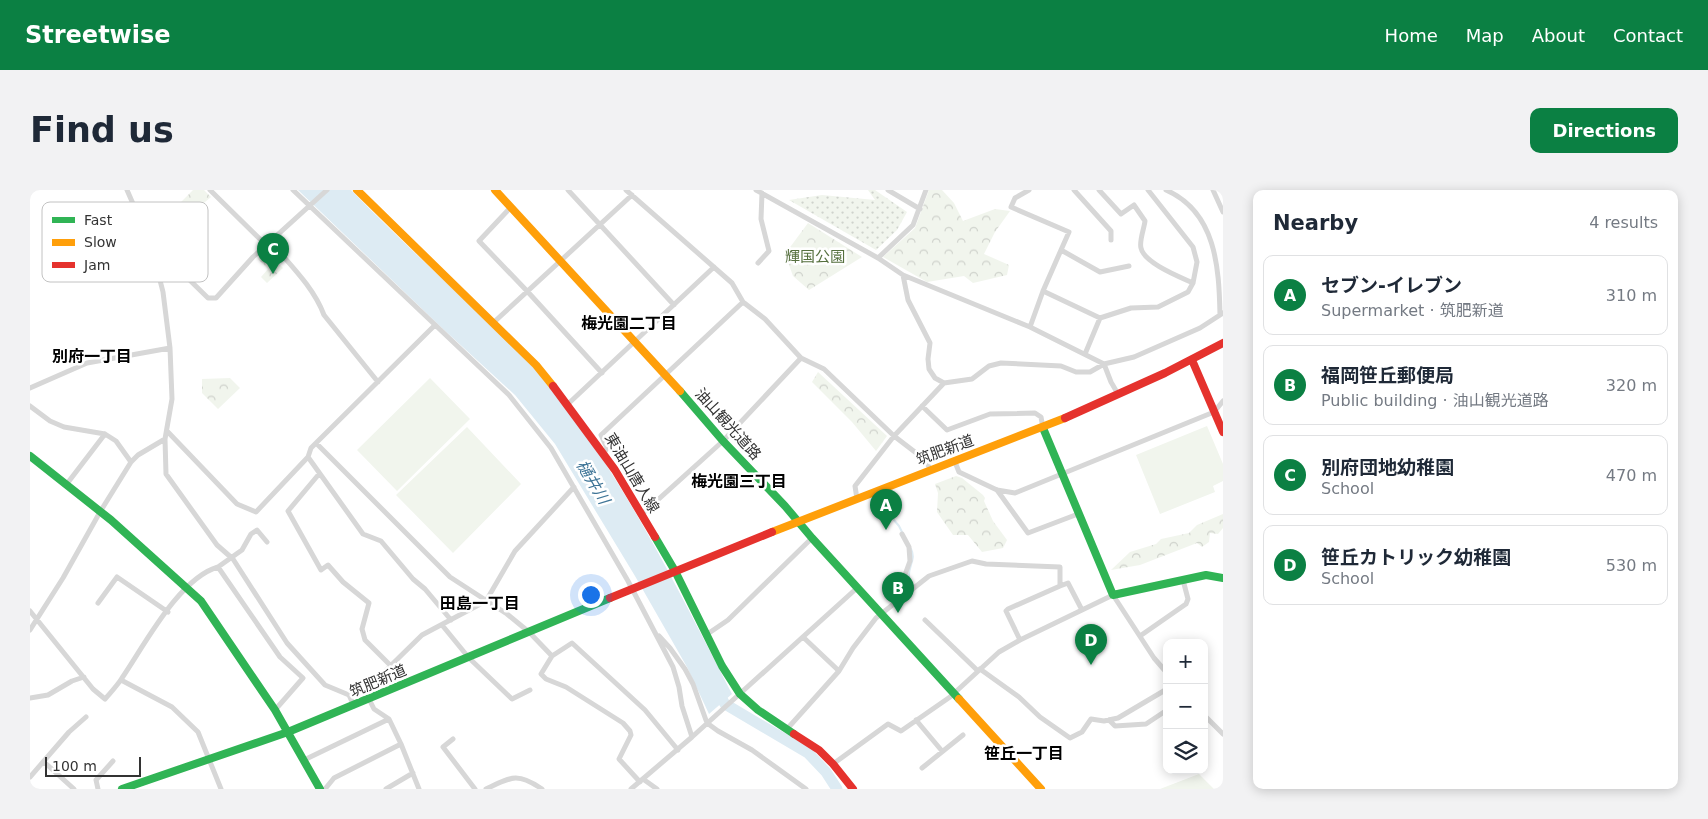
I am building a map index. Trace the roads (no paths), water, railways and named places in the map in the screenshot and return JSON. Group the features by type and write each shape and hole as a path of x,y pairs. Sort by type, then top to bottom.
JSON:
{"street":[{"path":"127,190 132,202"},
{"path":"210,190 268,243 300,276 319,302 324,315 378,382"},
{"path":"293,190 509,395 551,448 673,666 682,706 692,737"},
{"path":"192,282 208,298 216,298 268,243 327,190"},
{"name":"東油山唐人線","path":"357,190 536,365 568,404 604,453 641,515 738,696 819,750 853,789"},
{"name":"油山観光道路","path":"495,190 634,342 666,374 723,441 1041,789"},
{"path":"568,190 674,305"},
{"path":"626,190 732,283 743,302 765,319 801,358 824,370 894,436 912,452 924,459 930,470"},
{"path":"756,190 878,258 903,275 1030,327 1104,364 1118,394"},
{"path":"888,190 920,209"},
{"path":"878,258 913,225 926,190"},
{"path":"1029,190 1015,198 1011,207 1069,232 1030,327"},
{"path":"1074,190 1111,231 1111,240"},
{"path":"1099,190 1121,214 1134,205 1145,221 1140,247 1143,255 1171,273 1193,283"},
{"path":"1044,291 1100,318 1131,308 1158,306 1188,292 1193,283 1197,262 1193,248 1148,190"},
{"path":"903,275 908,300 930,343 929,369 935,378 944,383 972,379 988,366 1001,363 1032,363 1061,366 1076,372 1090,372 1104,364 1134,357 1200,328 1222,314 1216,261 1210,235 1192,206 1177,195 1166,190"},
{"path":"1214,190 1223,212"},
{"path":"758,263 769,251 761,219 762,193"},
{"path":"493,323 559,260 632,195"},
{"path":"511,207 478,241 527,291 602,374"},
{"path":"1061,250 1100,272 1129,266"},
{"path":"568,404 714,267"},
{"path":"160,282 170,348 172,399 165,439 166,474 217,545 231,557 287,643 326,685 349,695 354,706"},
{"path":"604,453 607,448 601,435 743,302"},
{"path":"1085,354 1100,318"},
{"path":"167,430 237,504 256,512 308,457 311,448 435,325"},
{"name":"筑肥新道","path":"122,789 288,732 673,572 930,470 1042,428 1165,374 1223,343"},
{"path":"30,388 87,363 170,348"},
{"path":"641,515 723,441 801,358"},
{"path":"1192,360 1223,432"},
{"path":"857,499 855,486 894,436 944,383"},
{"path":"955,462 959,472 1005,493 1015,493 1214,412 1223,401"},
{"path":"30,406 50,421 64,427 105,434 116,441 131,462"},
{"path":"922,406 947,430 990,414 1035,413 1041,418 1042,428 1113,595 1154,658 1163,668"},
{"path":"66,485 105,434"},
{"path":"30,630 131,462 138,455 165,439"},
{"path":"316,443 450,577 506,614 529,632 552,656"},
{"path":"30,456 100,512 201,601 275,710 320,789"},
{"path":"308,457 363,534 381,541 413,579 425,588 451,620"},
{"path":"319,474 288,511 321,570 328,565 343,582 369,603 362,629 365,640 391,666"},
{"path":"418,789 402,744 389,718 374,709 371,685 422,636 486,601 515,551 574,487"},
{"path":"997,490 1028,533 1078,514"},
{"path":"30,611 93,689 105,699 121,680 185,588 212,568 218,567 242,550 251,534 257,530 267,542"},
{"path":"902,534 909,547 910,561 902,583 904,596"},
{"path":"706,635 728,620 812,538"},
{"path":"787,729 839,671 853,648 881,613 929,576 972,562 1060,568 1060,586"},
{"path":"218,567 280,657 303,678 275,710"},
{"path":"833,764 888,724 901,731 954,692 999,652 1113,595 1206,575 1223,578"},
{"path":"98,603 117,577 168,612"},
{"path":"1140,636 1186,604 1188,599 1183,580"},
{"path":"1020,640 1006,611 1008,609 1068,583 1082,610"},
{"path":"631,789 678,750 857,588"},
{"path":"925,620 979,670 1019,697 1040,717 1070,738 1082,732 1091,719 1104,721 1118,718 1163,691"},
{"path":"442,625 469,658 512,698 530,690"},
{"path":"654,631 670,648 685,670 709,721 718,731 752,750 806,789"},
{"path":"803,637 839,671"},
{"path":"657,789 641,781 619,758 631,735 623,723 566,686 546,679 541,674 552,656 572,643 646,710 678,750"},
{"path":"30,698 48,695 72,681 84,677"},
{"path":"121,680 172,707 198,732 220,789"},
{"path":"1109,720 1115,726 1146,724 1163,713"},
{"path":"30,777 69,732 86,716"},
{"path":"304,760 389,718"},
{"path":"1208,719 1223,734"},
{"path":"916,720 942,751"},
{"path":"922,768 963,734"},
{"path":"453,739 443,747 475,789"},
{"path":"325,789 334,778 402,744"},
{"path":"98,789 96,780 113,761"},
{"path":"44,762 74,789"},
{"path":"386,789 413,773"},
{"path":"486,789 510,777 528,780 542,789"}],"water":[{"path":"298,190 351,190 519,353 550,386 577,422 626,497 670,575 732,694 709,714 687,667 635,576 555,444 515,395"}],"waterway":[{"path":"882,506 899,526 903,534"},
{"path":"911,549 913,559 909,575 912,588"},
{"name":"樋井川","path":"716,689 725,704 808,753 826,772 837,789"}],"place":[{"name":"別府団地幼稚園","path":"273,274"},
{"name":"セブン-イレブン","path":"886,530"},
{"name":"福岡笹丘郵便局","path":"898,613"},
{"name":"笹丘カトリック幼稚園","path":"1091,665"}],"district":[{"name":"梅光園二丁目","path":"629,323"},
{"name":"別府一丁目","path":"92,356"},
{"name":"梅光園三丁目","path":"739,481"},
{"name":"田島一丁目","path":"480,603"},
{"name":"笹丘一丁目","path":"1024,753"}],"park label":[{"name":"輝国公園","path":"815,257"}]}
